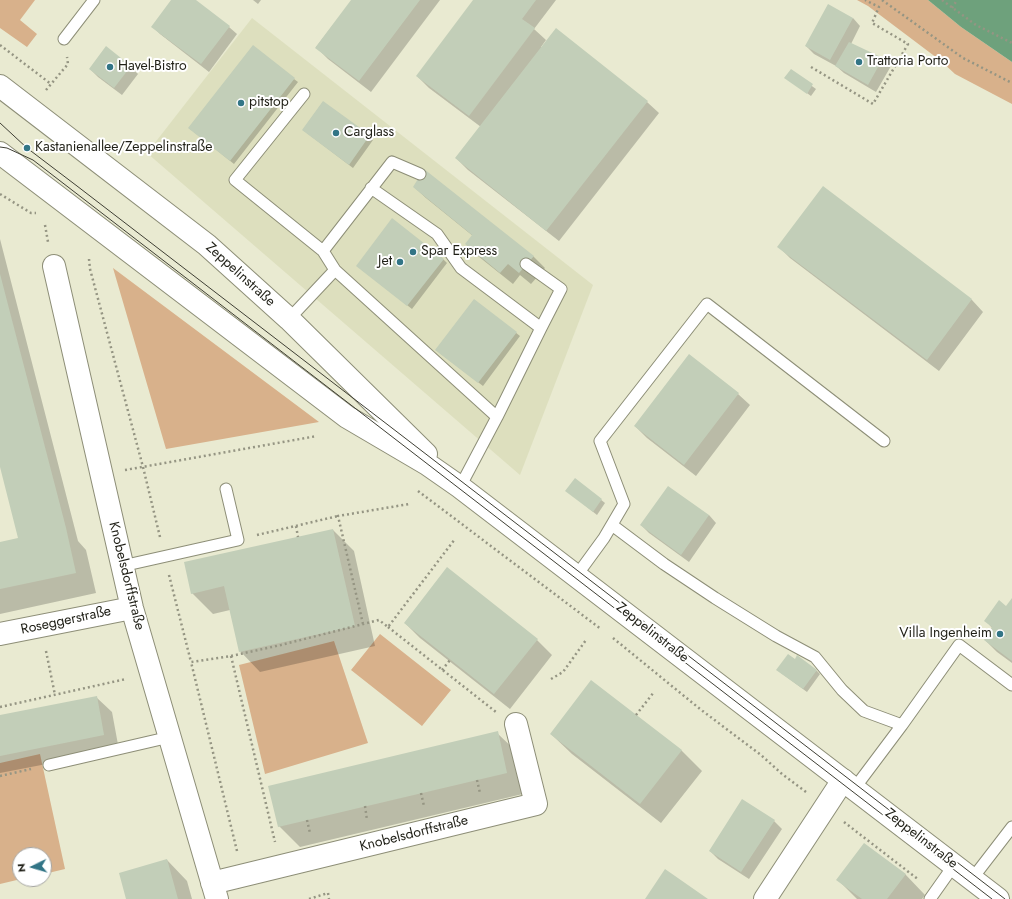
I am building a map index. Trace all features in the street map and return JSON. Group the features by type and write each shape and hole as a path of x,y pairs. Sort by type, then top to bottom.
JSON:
{"main road":[{"name":"Zeppelinstraße","path":"0,86 207,245 289,319 460,487"},
{"name":"Zeppelinstraße","path":"0,153 347,417 427,464 460,487 577,575 998,899"},
{"name":"Knobelsdorffstraße","path":"54,266 132,608 214,891 243,875 536,804 508,720"},
{"name":"Roseggerstraße","path":"0,634 132,608"},
{"path":"765,899 825,807 849,784"}],"lane":[{"path":"64,39 94,0"},
{"path":"304,94 235,180 323,251 335,270 497,417"},
{"path":"323,251 392,162 420,174"},
{"path":"371,188 437,234 461,268 541,328"},
{"path":"460,487 562,289 526,264"},
{"path":"289,319 335,270"},
{"path":"577,575 612,525 624,504 600,441 706,304 884,440"},
{"path":"122,566 238,540 226,489"},
{"path":"612,525 664,564 715,598 776,636 815,657 842,690 864,710 902,725"},
{"path":"849,784 902,725 959,645 1012,685"},
{"path":"50,765 170,737"},
{"path":"972,879 1012,827"},
{"path":"932,896 954,865"}],"path":[{"path":"811,67 873,104 908,44 872,23 879,7 865,0"},
{"path":"882,0 963,58 1012,83"},
{"path":"942,0 952,9 976,25 1012,43"},
{"path":"952,9 957,0"},
{"path":"30,110 68,64 64,39"},
{"path":"0,45 51,84"},
{"path":"0,194 31,213"},
{"path":"89,259 90,269 143,467 243,875"},
{"path":"143,467 317,436"},
{"path":"238,540 338,516 409,504"},
{"path":"338,516 362,624"},
{"path":"296,526 298,537"},
{"path":"388,627 456,539"},
{"path":"190,662 231,656 379,620 508,720"},
{"path":"41,626 55,695"},
{"path":"551,679 563,672 586,640"},
{"path":"231,656 276,844"},
{"path":"442,670 450,660"},
{"path":"0,707 151,673"},
{"path":"636,715 654,692"},
{"path":"0,776 50,765"},
{"path":"782,774 825,807 932,896"},
{"path":"477,780 481,797"},
{"path":"421,793 424,810"},
{"path":"364,806 368,823"},
{"path":"307,820 311,836"},
{"path":"309,899 328,894 329,899"}],"shaded area":[{"path":"0,0 35,0 20,20 37,34 27,47 0,28"},
{"path":"857,0 928,0 961,27 1012,62 1012,104 955,74 941,61 868,6"},
{"path":"928,0 1012,0 1012,62 961,27"},
{"path":"252,18 593,285 520,475 147,153"},
{"path":"113,268 319,422 166,449"},
{"path":"380,634 451,690 422,726 351,670"},
{"path":"334,641 368,743 265,774 239,665"},
{"path":"40,754 65,869 52,872 52,847 12,847 12,881 0,884 0,763"}],"building":[{"path":"171,0 196,0 230,26 201,64 151,27"},
{"path":"351,0 420,0 359,81 315,48"},
{"path":"473,0 536,0 522,19 535,28 469,116 416,76"},
{"path":"828,4 853,18 830,60 805,46"},
{"path":"556,28 648,101 546,231 455,158"},
{"name":"Trattoria Porto","path":"849,42 883,58 868,85 835,66"},
{"name":"pitstop","path":"253,45 295,78 230,161 188,128"},
{"name":"Havel-Bistro","path":"106,46 131,66 114,88 89,69"},
{"path":"791,69 813,84 807,94 784,78"},
{"name":"Carglass","path":"323,101 370,135 349,165 302,130"},
{"path":"424,169 534,256 519,273 508,264 500,273 465,244 472,235 413,187"},
{"path":"823,186 972,299 927,360 777,247"},
{"name":"Jet","path":"392,218 444,259 407,306 356,266"},
{"path":"0,274 66,528 76,573 0,589 0,542 18,538 0,467"},
{"path":"474,299 517,332 478,383 435,350"},
{"path":"689,354 739,393 684,465 634,426"},
{"path":"575,478 602,499 593,512 565,491"},
{"path":"668,486 709,515 681,555 640,525"},
{"path":"333,529 355,626 239,652 224,586 191,594 184,562"},
{"path":"447,567 538,639 494,694 404,623"},
{"name":"Villa Ingenheim","path":"1012,598 1012,661 984,640 992,627 984,621 999,600 1006,606"},
{"path":"788,654 795,659 797,655 817,670 803,689 776,670"},
{"path":"591,680 682,750 640,804 550,734"},
{"path":"97,696 104,735 0,756 0,715"},
{"path":"498,731 507,773 278,827 268,786"},
{"path":"742,799 775,820 741,872 709,851"},
{"path":"864,843 906,874 887,899 862,899 836,880"},
{"path":"167,859 178,899 126,899 119,873"},
{"path":"665,869 708,899 645,899"}],"tram line":[{"path":"0,123 27,148 1005,899"},
{"path":"0,147 7,148 33,160 992,899"}],"place":[{"name":"Trattoria Porto","path":"859,62"},
{"name":"Havel-Bistro","path":"110,67"},
{"name":"pitstop","path":"241,103"},
{"name":"Carglass","path":"336,133"},
{"name":"Kastanienallee/Zeppelinstraße","path":"27,148"},
{"name":"Spar Express","path":"413,252"},
{"name":"Jet","path":"400,262"},
{"name":"Villa Ingenheim","path":"1000,634"}]}
